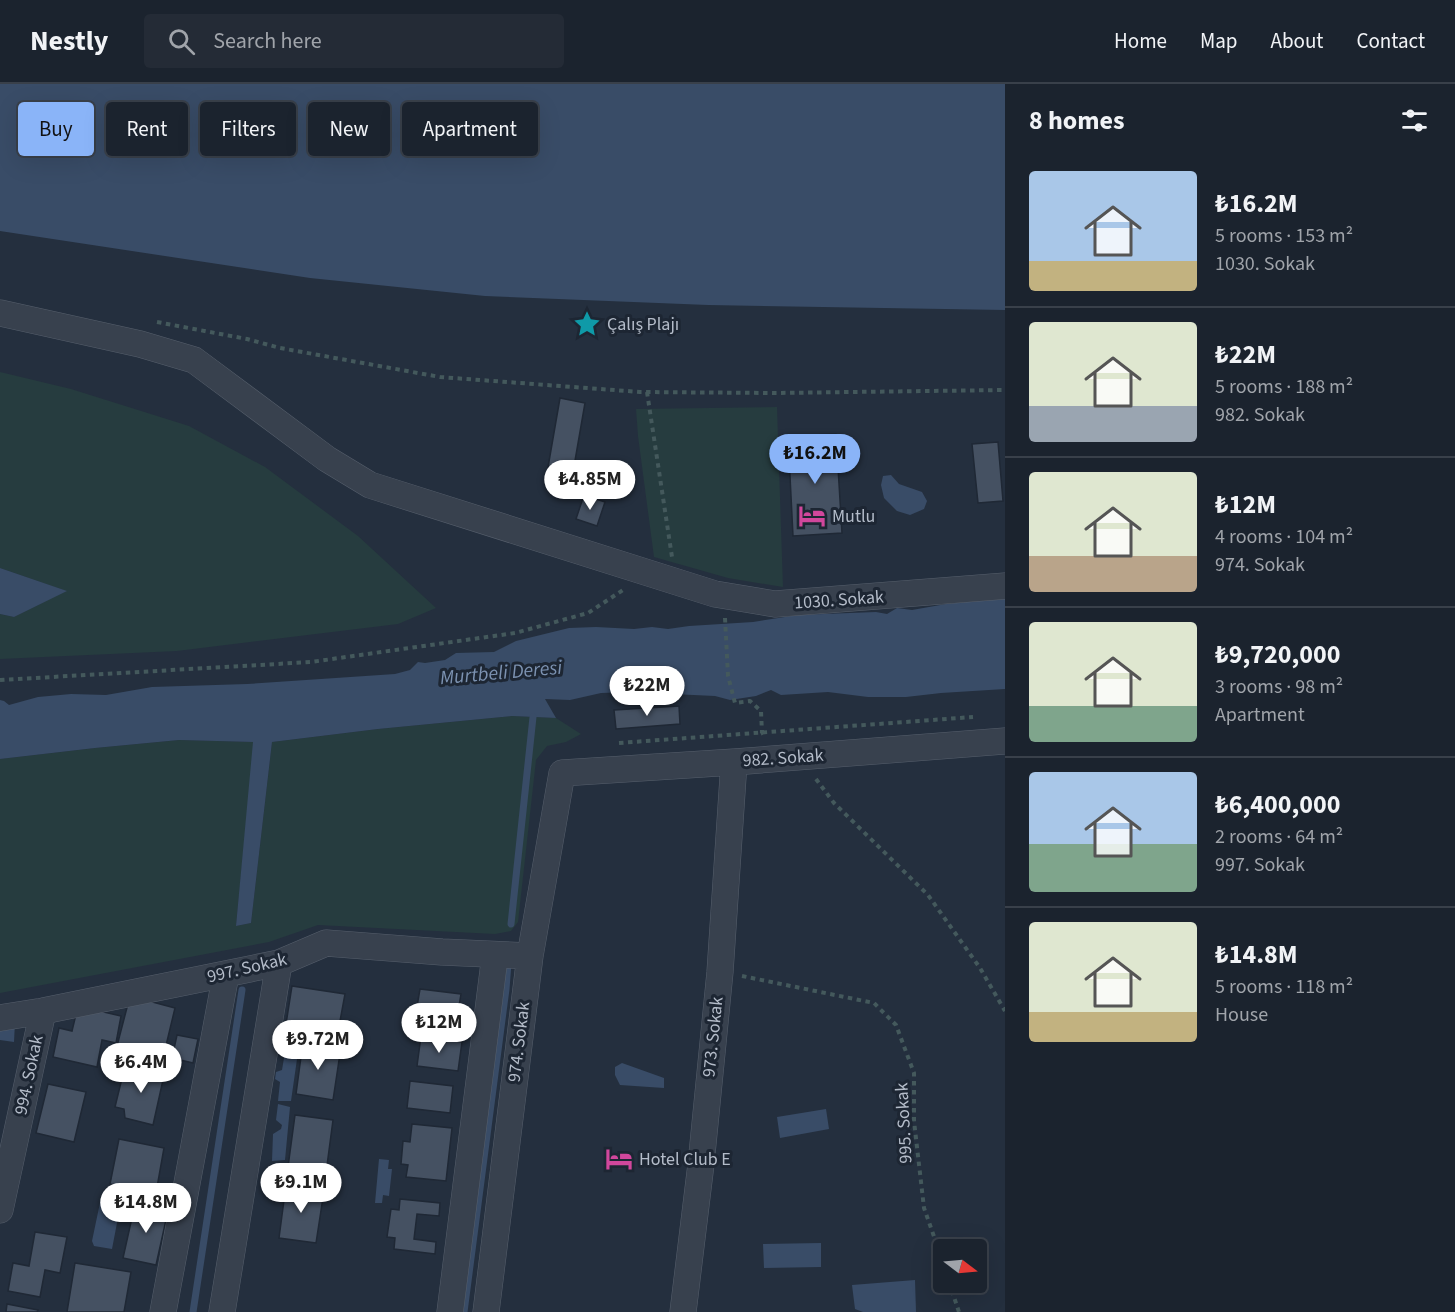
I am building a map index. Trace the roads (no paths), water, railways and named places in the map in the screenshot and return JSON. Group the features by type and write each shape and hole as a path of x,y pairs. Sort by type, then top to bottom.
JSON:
{"street":[{"name":"1030. Sokak","path":"0,313 140,344 194,360 327,459 370,485 715,594 775,604 1005,586"},
{"name":"982. Sokak","path":"562,773 1005,741"},
{"name":"973. Sokak","path":"683,1312 720,972 734,762"},
{"name":"974. Sokak","path":"486,1312 530,956 562,773"},
{"name":"997. Sokak","path":"0,1018 279,963 326,943 530,956"},
{"path":"450,1312 495,955"},
{"path":"222,1312 279,963"},
{"path":"163,1312 226,974"},
{"name":"994. Sokak","path":"0,1210 43,1011"}],"water":[{"path":"0,84 1005,84 1005,310 708,305 485,296 310,278 0,231"},
{"path":"891,475 899,484 922,492 927,501 924,509 910,515 897,511 884,498 881,485 883,476"},
{"path":"0,568 67,591 14,617 0,614"},
{"name":"Murtbeli Deresi","path":"1005,598 1005,689 906,697 868,697 828,692 781,695 771,690 756,696 730,700 715,696 601,693 570,700 545,699 556,718 512,716 272,742 251,923 236,926 253,742 179,740 0,759 0,700 9,705 38,697 71,694 106,695 152,687 247,684 395,674 410,670 418,662 445,660 456,653 494,652 516,641 569,628 652,627 668,629 753,622 798,615 876,612 887,614 897,608 912,610"},
{"path":"15,1022 14,1042 0,1040 0,1025"},
{"path":"289,1043 294,1045 298,1052 291,1101 278,1101 280,1082 275,1079 276,1072 282,1070 286,1046"},
{"path":"622,1063 664,1078 664,1088 620,1085 615,1075 615,1067"},
{"path":"278,1104 290,1107 285,1160 272,1161 273,1134 281,1129 282,1125 276,1120"},
{"path":"826,1109 829,1129 780,1138 777,1117"},
{"path":"379,1159 389,1160 388,1169 392,1169 389,1196 383,1195 382,1203 375,1203"},
{"path":"101,1198 121,1202 112,1249 94,1246 92,1241"},
{"path":"821,1243 821,1267 764,1268 763,1244"},
{"path":"915,1280 916,1312 863,1312 855,1309 852,1285"}],"waterway":[{"path":"511,924 533,717"},
{"path":"464,1312 508,963"},
{"path":"193,1312 242,990"}],"place":[{"name":"Çalış Plajı","path":"587,324"},
{"name":"Mutlu","path":"812,516"},
{"name":"Hotel Club E","path":"619,1159"}]}
